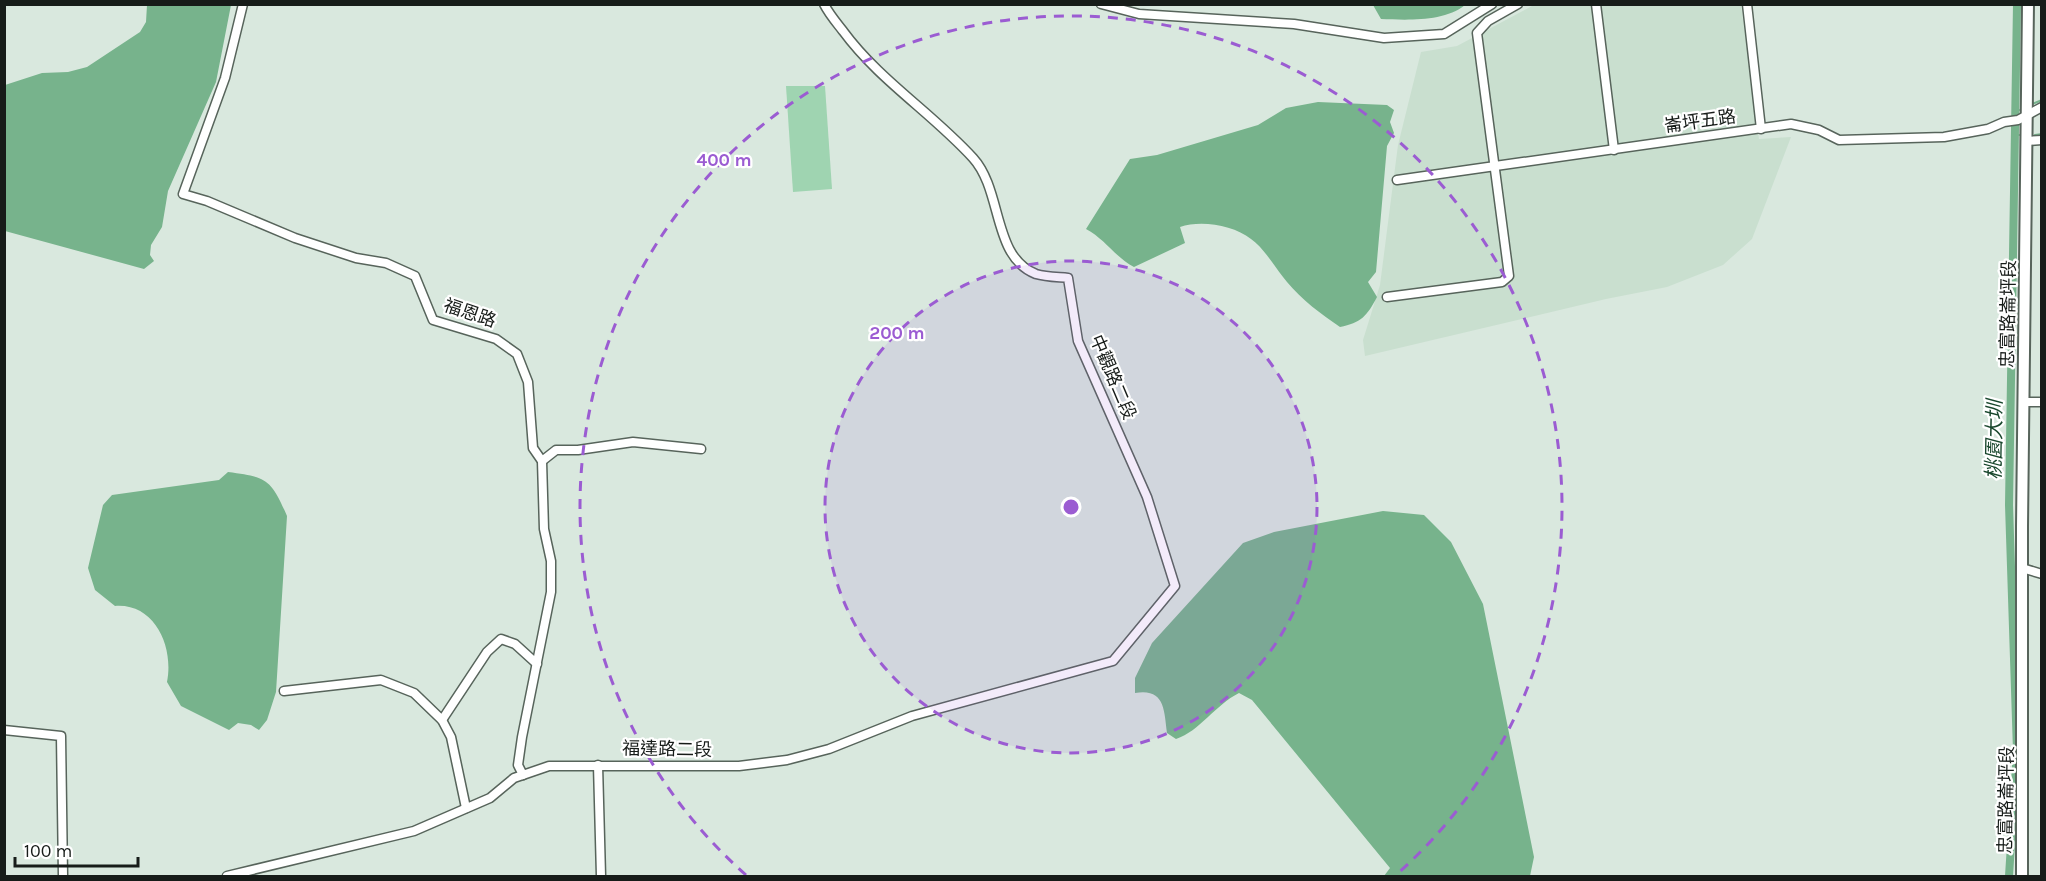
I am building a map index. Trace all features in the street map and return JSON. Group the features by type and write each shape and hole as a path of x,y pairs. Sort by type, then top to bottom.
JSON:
{"street":[{"name":"福恩路","path":"243,4 225,78 183,194 296,238 356,258 386,263 415,276 433,320 496,339 516,354 528,382 533,448 542,461 544,529 551,561 551,582 522,737 518,765 523,775"},
{"name":"中觀路二段","path":"824,4 856,48 878,72 974,159 988,180 1008,250 1023,267 1037,274 1068,278 1078,341 1147,497 1175,586 1113,661"},
{"path":"1101,4 1139,14 1294,24 1384,38 1444,34 1492,4"},
{"path":"1387,297 1502,282 1509,276 1477,33 1488,21 1518,4"},
{"path":"1596,4 1614,150"},
{"path":"1747,4 1761,129"},
{"name":"忠富路崙坪段","path":"2022,876 2026,141 2022,118 2028,4"},
{"path":"1473,17 1488,21"},
{"name":"崙坪五路","path":"1397,180 1791,124 1819,130 1839,140 1944,137 1988,129 2022,118 2042,107"},
{"path":"2026,141 2042,141"},
{"path":"2024,402 2042,402"},
{"path":"542,461 556,450 578,450 633,442 701,449"},
{"path":"2022,568 2042,574"},
{"path":"442,720 487,652 501,639 515,644 537,664"},
{"name":"福達路二段","path":"226,876 414,831 490,798 514,778 549,766 739,766 787,760 829,749 912,716 1113,661"},
{"path":"284,691 381,680 414,693 442,720 451,737 466,808"},
{"path":"4,730 61,736 63,876"},
{"path":"598,765 602,876"}],"shaded area":[{"path":"147,5 231,5 216,82 168,191 162,227 151,245 150,255 154,261 144,269 5,231 5,85 42,73 68,72 87,67 140,32 146,22"},
{"path":"1373,5 1465,5 1456,11 1436,17 1402,20 1381,19"},
{"path":"1534,5 1741,5 1759,139 1791,137 1752,239 1723,265 1667,287 1606,299 1365,356 1363,340 1380,285 1398,145 1421,52 1457,46"},
{"path":"786,86 825,86 832,189 793,192"},
{"path":"1318,102 1387,105 1394,110 1390,122 1394,133 1387,146 1376,272 1368,282 1377,297 1370,309 1358,321 1340,327 1326,317 1293,289 1256,243 1235,230 1207,224 1180,227 1185,243 1134,267 1086,229 1130,159 1157,155 1258,125 1286,108"},
{"path":"228,472 260,478 266,482 277,494 287,516 276,692 267,720 259,730 251,725 238,723 229,730 181,706 167,682 167,655 159,630 141,612 129,607 115,606 95,590 88,568 103,505 112,495 219,480"},
{"path":"1383,511 1424,515 1451,542 1483,604 1534,857 1530,876 1384,876 1390,868 1252,700 1239,693 1222,704 1193,730 1176,739 1167,733 1163,709 1158,697 1145,692 1135,693 1135,678 1152,643 1243,543 1274,532"}],"waterway":[{"name":"桃園大圳","path":"2009,876 2017,751 2009,505 2017,4"},
{"path":"2032,104 2042,100"},
{"name":"桃園大圳","path":"2015,112 2019,110"},
{"path":"2035,135 2042,134"}]}
